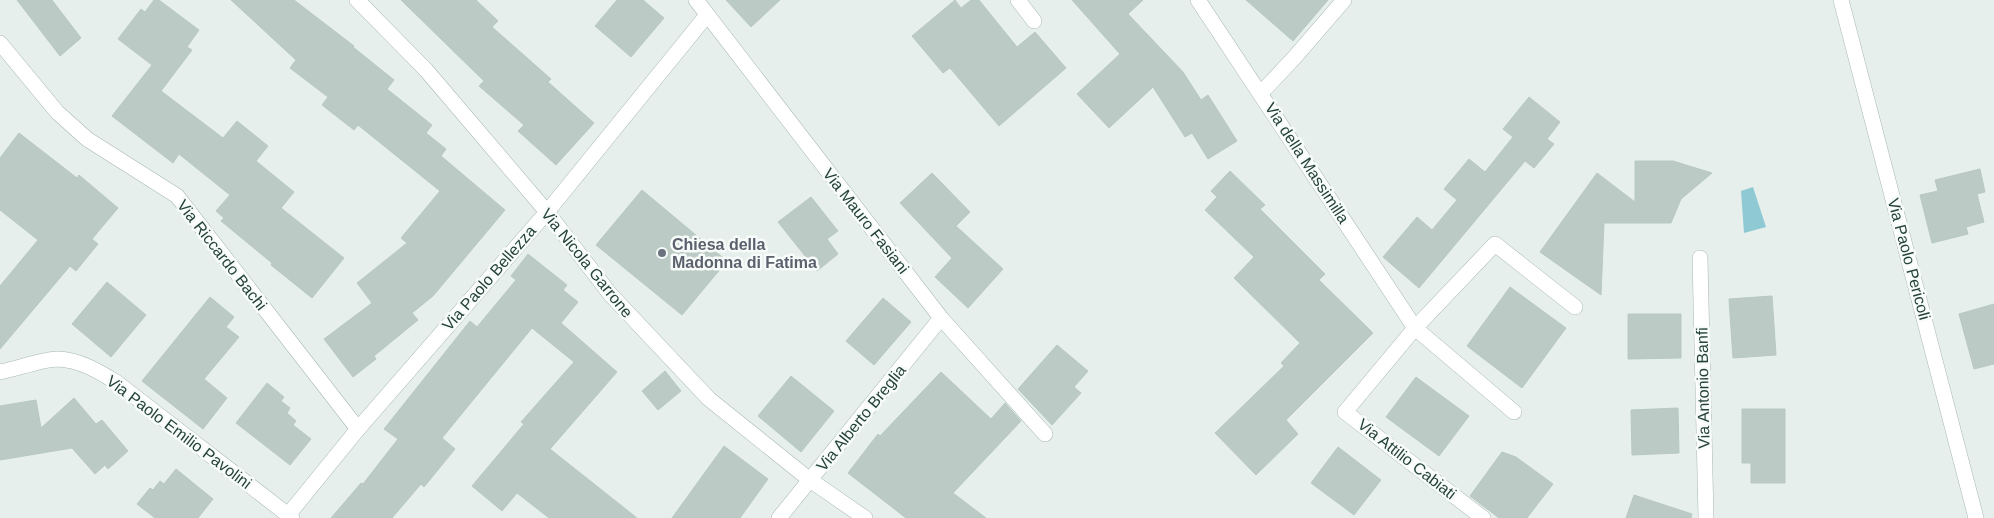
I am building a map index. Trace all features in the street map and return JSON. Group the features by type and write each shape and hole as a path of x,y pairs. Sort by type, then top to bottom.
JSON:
{"street":[{"name":"Via Nicola Garrone","path":"357,0 426,70 547,212 610,294 709,400 810,480 865,518"},
{"name":"Via Mauro Fasiani","path":"696,0 942,318 1045,434"},
{"path":"1018,0 1034,21"},
{"name":"Via della Massimilla","path":"1198,0 1415,328 1514,412"},
{"path":"1261,93 1344,0"},
{"name":"Via Paolo Pericoli","path":"1841,0 1976,518"},
{"name":"Via Paolo Bellezza","path":"290,516 358,429 547,212 707,15"},
{"name":"Via Riccardo Bachi","path":"0,43 57,112 87,139 177,196 358,429"},
{"path":"1415,328 1496,244 1575,307"},
{"name":"Via Antonio Banfi","path":"1700,258 1706,518"},
{"name":"Via Alberto Breglia","path":"779,518 942,318"},
{"name":"Via Attilio Cabiati","path":"1415,328 1345,412 1483,518"},
{"name":"Via Paolo Emilio Pavolini","path":"0,372 57,359 77,362 94,368 116,382 290,516"}],"water":[{"path":"1753,187 1766,227 1744,233 1741,191"}],"building":[{"path":"17,0 52,0 81,38 60,56"},
{"path":"154,0 159,0 199,30 187,47 192,50 161,91 223,138 237,121 268,146 256,161 294,192 281,208 344,258 312,298 221,221 224,218 216,211 230,195 179,154 173,163 112,116 152,65 118,39 141,9 145,12"},
{"path":"231,0 294,0 354,46 394,80 387,89 432,125 426,133 446,149 441,156 505,210 433,296 412,313 418,320 374,356 376,359 353,377 324,339 372,303 357,283 407,243 401,238 440,191 358,125 354,130 322,105 328,97 290,68 296,60"},
{"path":"401,0 476,0 498,21 492,27 551,79 548,82 594,123 556,165 518,131 524,125 479,86 484,81"},
{"path":"617,0 643,0 664,18 631,57 595,26"},
{"path":"726,0 780,0 751,27"},
{"path":"955,0 961,8 971,0 979,0 1017,47 1035,32 1066,68 999,126 950,68 943,73 912,36"},
{"path":"1072,0 1143,0 1128,14 1183,72 1201,100 1208,95 1237,141 1208,159 1192,133 1185,137 1153,87 1109,128 1077,94 1120,54"},
{"path":"1246,0 1328,0 1293,41"},
{"path":"1529,97 1560,122 1547,139 1554,144 1534,168 1525,161 1419,288 1383,257 1417,217 1432,230 1457,200 1444,189 1469,159 1485,172 1513,137 1503,129"},
{"path":"19,133 77,178 79,175 118,208 92,239 98,244 76,271 70,266 0,349 0,286 38,240 0,210 0,158"},
{"path":"1635,161 1673,161 1712,173 1681,199 1671,223 1604,223 1601,295 1540,252 1597,173 1635,202"},
{"path":"1980,169 1985,192 1977,194 1984,222 1966,227 1968,234 1932,243 1920,195 1938,191 1935,180"},
{"path":"1230,171 1265,205 1260,209 1325,274 1319,280 1373,333 1286,420 1298,434 1256,475 1215,433 1284,366 1281,363 1300,343 1234,278 1254,257 1205,210 1217,197 1211,191"},
{"path":"932,173 970,212 956,226 1003,269 968,308 935,277 952,258 900,203"},
{"name":"Chiesa della Madonna di Fatima","path":"642,190 727,261 682,315 596,245"},
{"path":"811,197 838,231 827,239 838,254 817,271 778,222"},
{"path":"528,254 567,285 563,290 578,302 561,323 617,372 550,449 637,518 549,518 517,493 502,511 472,486 524,424 521,422 574,362 532,328 442,438 455,449 424,487 421,484 392,518 331,518 361,483 363,484 398,439 384,429 470,321 477,327 516,280 511,276"},
{"path":"107,282 146,315 111,357 72,324"},
{"path":"1510,287 1566,328 1522,388 1467,346"},
{"path":"1772,296 1776,355 1733,358 1729,299"},
{"path":"210,297 234,317 226,327 239,337 204,379 227,398 203,429 142,381"},
{"path":"883,298 911,322 874,365 846,341"},
{"path":"1994,304 1994,364 1974,369 1959,314"},
{"path":"1628,314 1681,314 1681,358 1628,359"},
{"path":"1057,345 1088,371 1074,387 1081,393 1052,425 1018,389"},
{"path":"665,371 681,391 658,410 642,391"},
{"path":"941,372 991,419 1005,403 1021,421 953,493 986,518 906,518 848,473 878,434 880,436"},
{"path":"791,376 834,411 801,452 758,416"},
{"path":"1416,377 1469,416 1439,456 1386,417"},
{"path":"267,383 284,397 281,401 290,408 287,413 296,421 293,425 311,439 290,465 236,423"},
{"path":"74,398 96,424 102,420 128,451 108,469 105,465 95,474 72,448 0,460 0,406 36,400 41,428"},
{"path":"1678,408 1679,453 1632,455 1631,410"},
{"path":"1742,409 1785,409 1785,483 1751,483 1751,463 1742,463"},
{"path":"724,446 768,479 740,518 672,518"},
{"path":"1338,447 1381,480 1354,515 1311,483"},
{"path":"1502,452 1516,457 1553,484 1527,518 1499,518 1470,496"},
{"path":"176,469 213,499 198,518 155,518 137,504 150,488 153,490 160,481 164,484"},
{"path":"1634,495 1692,514 1691,518 1626,518"}],"place":[{"name":"Chiesa della Madonna di Fatima","path":"662,253"}]}
